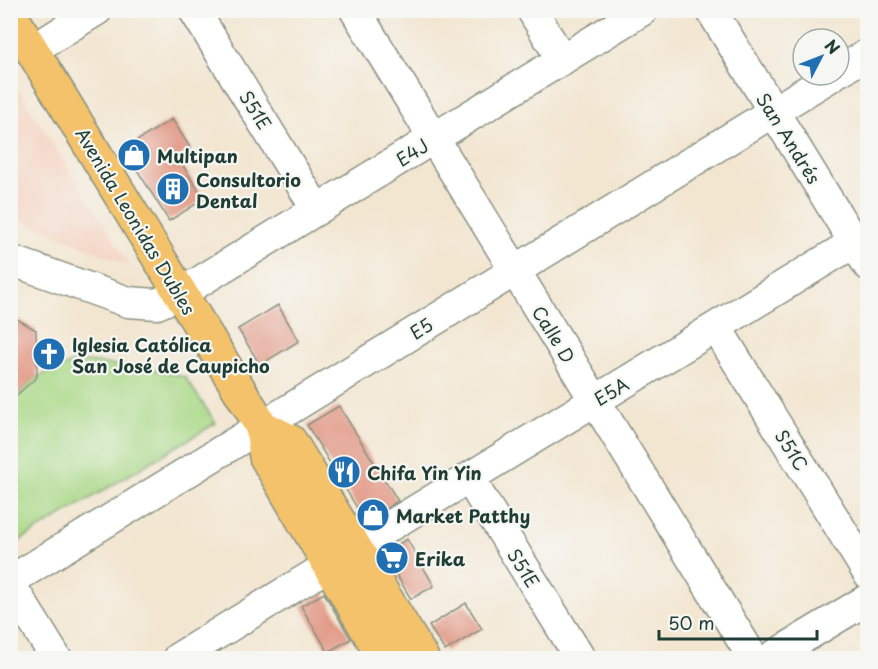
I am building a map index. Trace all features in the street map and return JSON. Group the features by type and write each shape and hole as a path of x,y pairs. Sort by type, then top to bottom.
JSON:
{"main road":[{"name":"Avenida Leonidas Dubles","path":"10,14 262,428"},
{"path":"262,428 290,441 384,658"},
{"path":"341,557 422,658"}],"street":[{"path":"32,50 97,10"},
{"name":"S51E","path":"195,10 317,210"},
{"name":"Calle D","path":"355,10 753,658"},
{"path":"532,10 562,60"},
{"name":"E4J","path":"10,261 128,302 158,304 181,293 643,10"},
{"name":"San Andrés","path":"711,10 773,111 863,247"},
{"path":"851,64 867,54"},
{"name":"E5","path":"10,583 514,269 813,87"},
{"name":"E5A","path":"177,658 217,648 341,557 716,327 863,247"},
{"name":"S51C","path":"716,327 867,573"},
{"name":"S51E","path":"469,478 580,658"},
{"path":"10,583 56,658"},
{"path":"770,658 867,599"}],"shaded area":[{"path":"11,78 131,267 11,215"}],"green space":[{"path":"77,361 147,368 185,377 216,423 11,546 11,401 37,377"}],"building":[{"path":"172,119 191,149 178,158 204,199 169,221 124,149"},
{"path":"278,305 299,341 260,365 238,329"},
{"path":"10,315 36,330 37,377 10,401"},
{"path":"339,406 398,501 365,521 307,425"},
{"path":"407,539 434,586 411,599 383,553"},
{"path":"324,593 351,639 328,652 301,606"},
{"path":"466,603 482,629 445,651 429,626"}],"place":[{"name":"Multipan","path":"134,155"},
{"name":"Consultorio Dental","path":"173,189"},
{"name":"Iglesia Católica San José de Caupicho","path":"49,354"},
{"name":"Chifa Yin Yin","path":"344,472"},
{"name":"Market Patthy","path":"373,515"},
{"name":"Erika","path":"392,558"}]}
